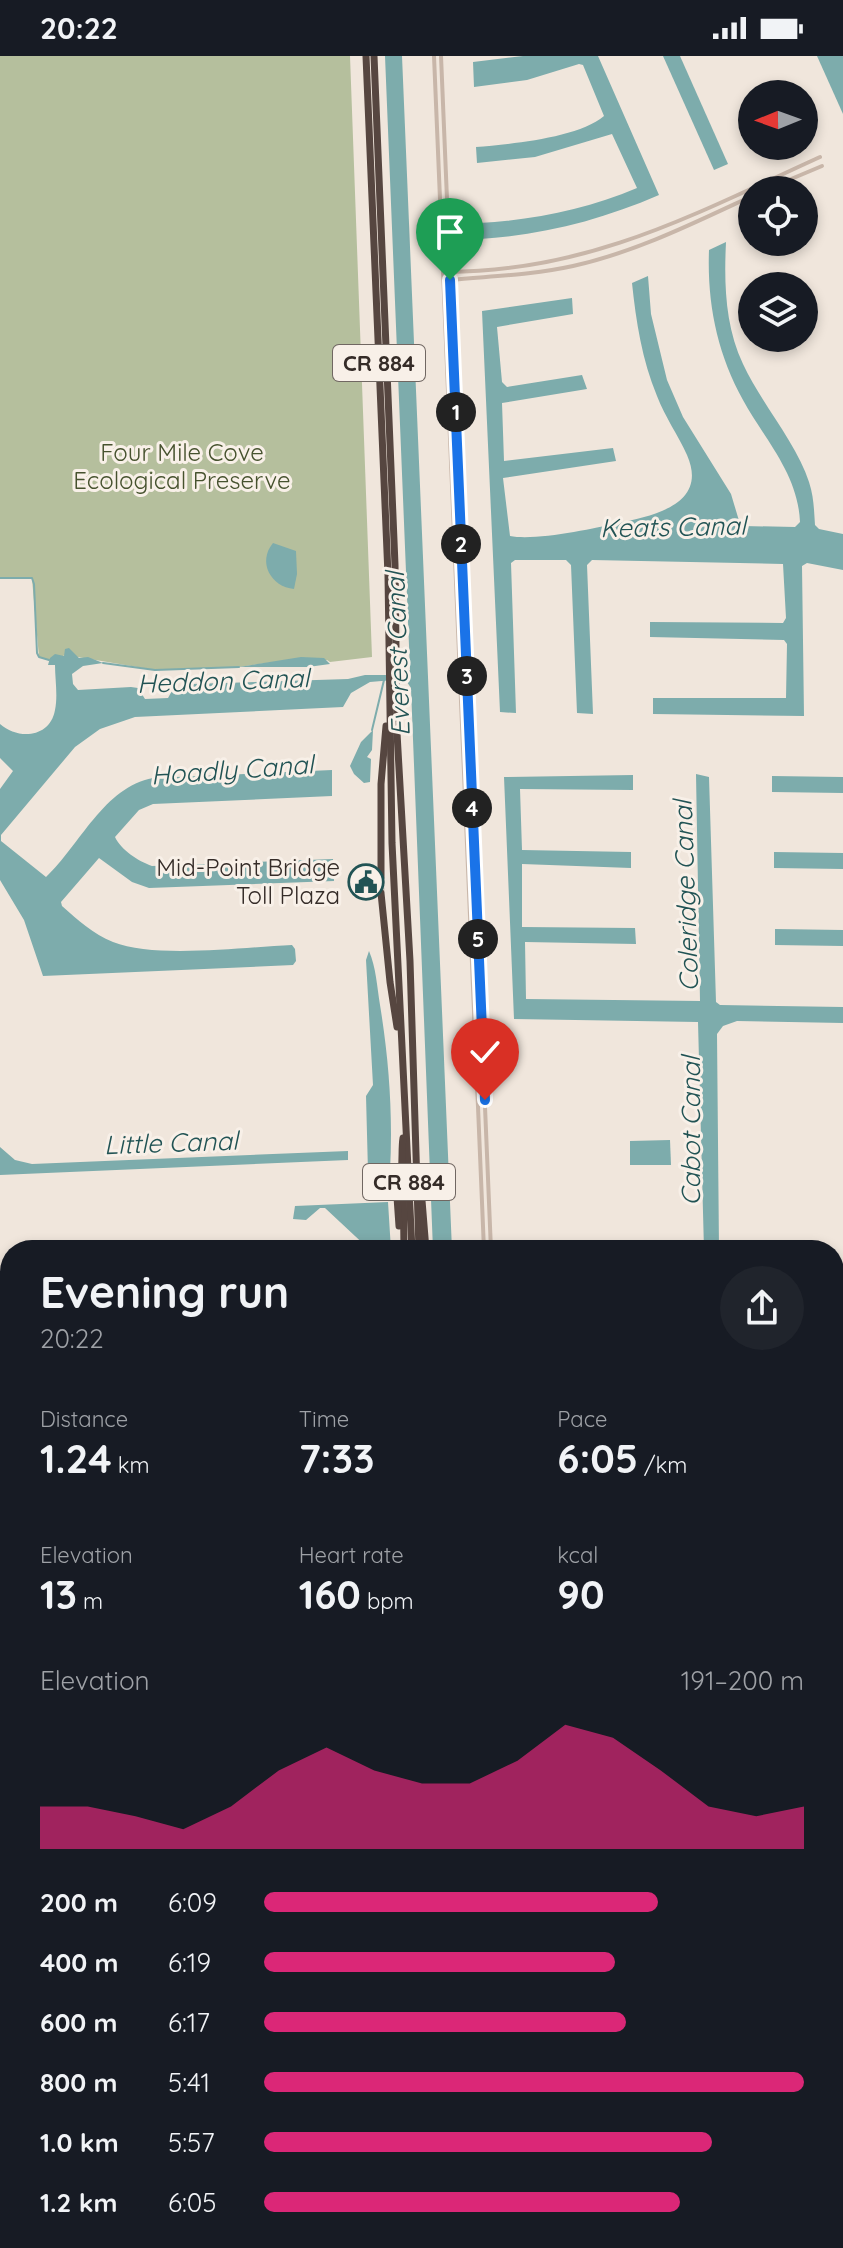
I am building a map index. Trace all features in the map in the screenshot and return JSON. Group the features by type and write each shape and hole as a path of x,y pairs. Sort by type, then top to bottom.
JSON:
{"highway":[{"name":"CR 884","path":"366,56 393,671"},
{"name":"CR 884","path":"374,56 394,549 393,684 419,1240"},
{"name":"CR 884","path":"381,877 381,776 393,684"},
{"path":"393,684 391,802 403,1073"},
{"name":"CR 884","path":"381,893 403,1073 411,1240"},
{"path":"401,1240 397,1197 386,1191 400,1182 405,1115"},
{"path":"402,1240 403,1136"},
{"path":"415,1137 425,1240"}],"street":[{"path":"434,56 457,439 491,1240"},
{"path":"441,56 446,272"},
{"path":"446,272 534,266 606,249 651,233 820,157"},
{"path":"798,176 822,166"},
{"path":"447,280 527,274 601,259 657,239 738,202"},
{"path":"447,280 456,601 484,1240"},
{"path":"450,439 457,439"},
{"path":"456,601 464,600"},
{"path":"470,923 477,922"},
{"path":"476,1063 483,1063"},
{"path":"478,1109 485,1109"},
{"path":"481,1175 488,1175"}],"green space":[{"name":"Four Mile Cove Ecological Preserve","path":"0,56 350,56 372,657 330,662 155,670 66,655 49,660 39,657 32,579 0,578"}],"water":[{"path":"385,56 402,56 452,1240 433,1240 411,688 405,679 370,682 351,693 343,707 135,717 100,729 75,747 1,835 1,841 46,877 107,805 136,784 153,778 332,770 332,796 153,804 139,810 115,837 130,854 152,866 333,859 334,881 149,888 132,882 99,858 61,902 92,931 131,947 175,951 292,945 296,961 293,965 43,976 24,920 0,880 0,789 13,771 0,758 0,724 24,734 32,734 47,726 56,705 55,665 48,665 55,654 64,656 65,649 69,648 79,658 88,657 103,663 83,666 72,674 73,684 78,690 131,687 138,688 145,699 168,698 173,689 191,684 348,679 365,675 405,675 410,670"},
{"path":"523,56 598,56 659,195 571,225 480,239 479,223 560,212 637,188 612,134 535,157 477,163 476,147 561,135 592,124 604,116 583,65 579,64 527,80 474,87 473,62"},
{"path":"663,56 680,56 728,164 714,170"},
{"path":"817,56 843,56 843,114"},
{"name":"Keats Canal","path":"726,242 727,304 737,350 803,468 812,493 815,525 819,529 843,534 843,570 807,563 802,566 804,716 653,714 653,698 786,698 787,644 784,640 650,637 650,622 783,623 786,618 783,564 592,560 587,565 593,714 577,713 571,565 566,560 515,560 511,563 516,713 500,712 482,311 572,298 573,314 497,327 502,382 507,387 582,375 587,389 502,403 504,461 613,448 616,461 503,478 510,536 564,534 661,512 684,497 690,486 692,472 687,455 657,396 640,340 632,283 648,276 651,314 667,380 683,417 731,494 740,524 795,527 800,522 798,505 787,473 734,382 720,346 712,308 709,250"},
{"path":"273,543 296,551 294,589 279,584 269,572 266,558"},
{"path":"301,657 324,658 330,664 239,667"},
{"path":"373,730 372,750 367,757 371,759 370,782 364,783 350,766 361,742"},
{"path":"696,774 709,777 716,1002 720,1005 843,1007 843,1023 737,1021 723,1026 717,1034 719,1240 704,1240 698,1022 514,1019 504,777 633,775 633,790 520,789 522,850 631,852 631,868 522,864 522,927 635,928 636,944 525,942 526,999 700,1001"},
{"path":"772,776 843,777 843,793 772,792"},
{"path":"774,852 843,853 843,869 774,868"},
{"path":"775,929 843,930 843,946 775,945"},
{"path":"369,951 377,984 390,1088 390,1171 386,1176 371,1176 368,1172 366,1096 373,1085 366,960"},
{"path":"670,1140 671,1165 630,1165 630,1141"},
{"path":"0,1147 15,1160 32,1164 348,1151 348,1160 0,1175"},
{"path":"388,1202 390,1240 359,1240 325,1208 320,1208 306,1220 293,1219 295,1206"}],"waterway":[{"path":"0,578 32,578 37,653 39,657 49,660"},
{"name":"Heddon Canal","path":"103,663 155,670 239,667"},
{"name":"Everest Canal","path":"372,730 384,680"}],"tunnel":[{"path":"381,877 381,893"}],"place":[{"name":"Mid-Point Bridge Toll Plaza","path":"366,882"}],"route":[{"path":"450,280 485,1100"}],"water label":[{"name":"Hoadly Canal","path":"232,770"},
{"name":"Coleridge Canal","path":"686,896"},
{"name":"Cabot Canal","path":"691,1131"},
{"name":"Little Canal","path":"171,1143"}]}
